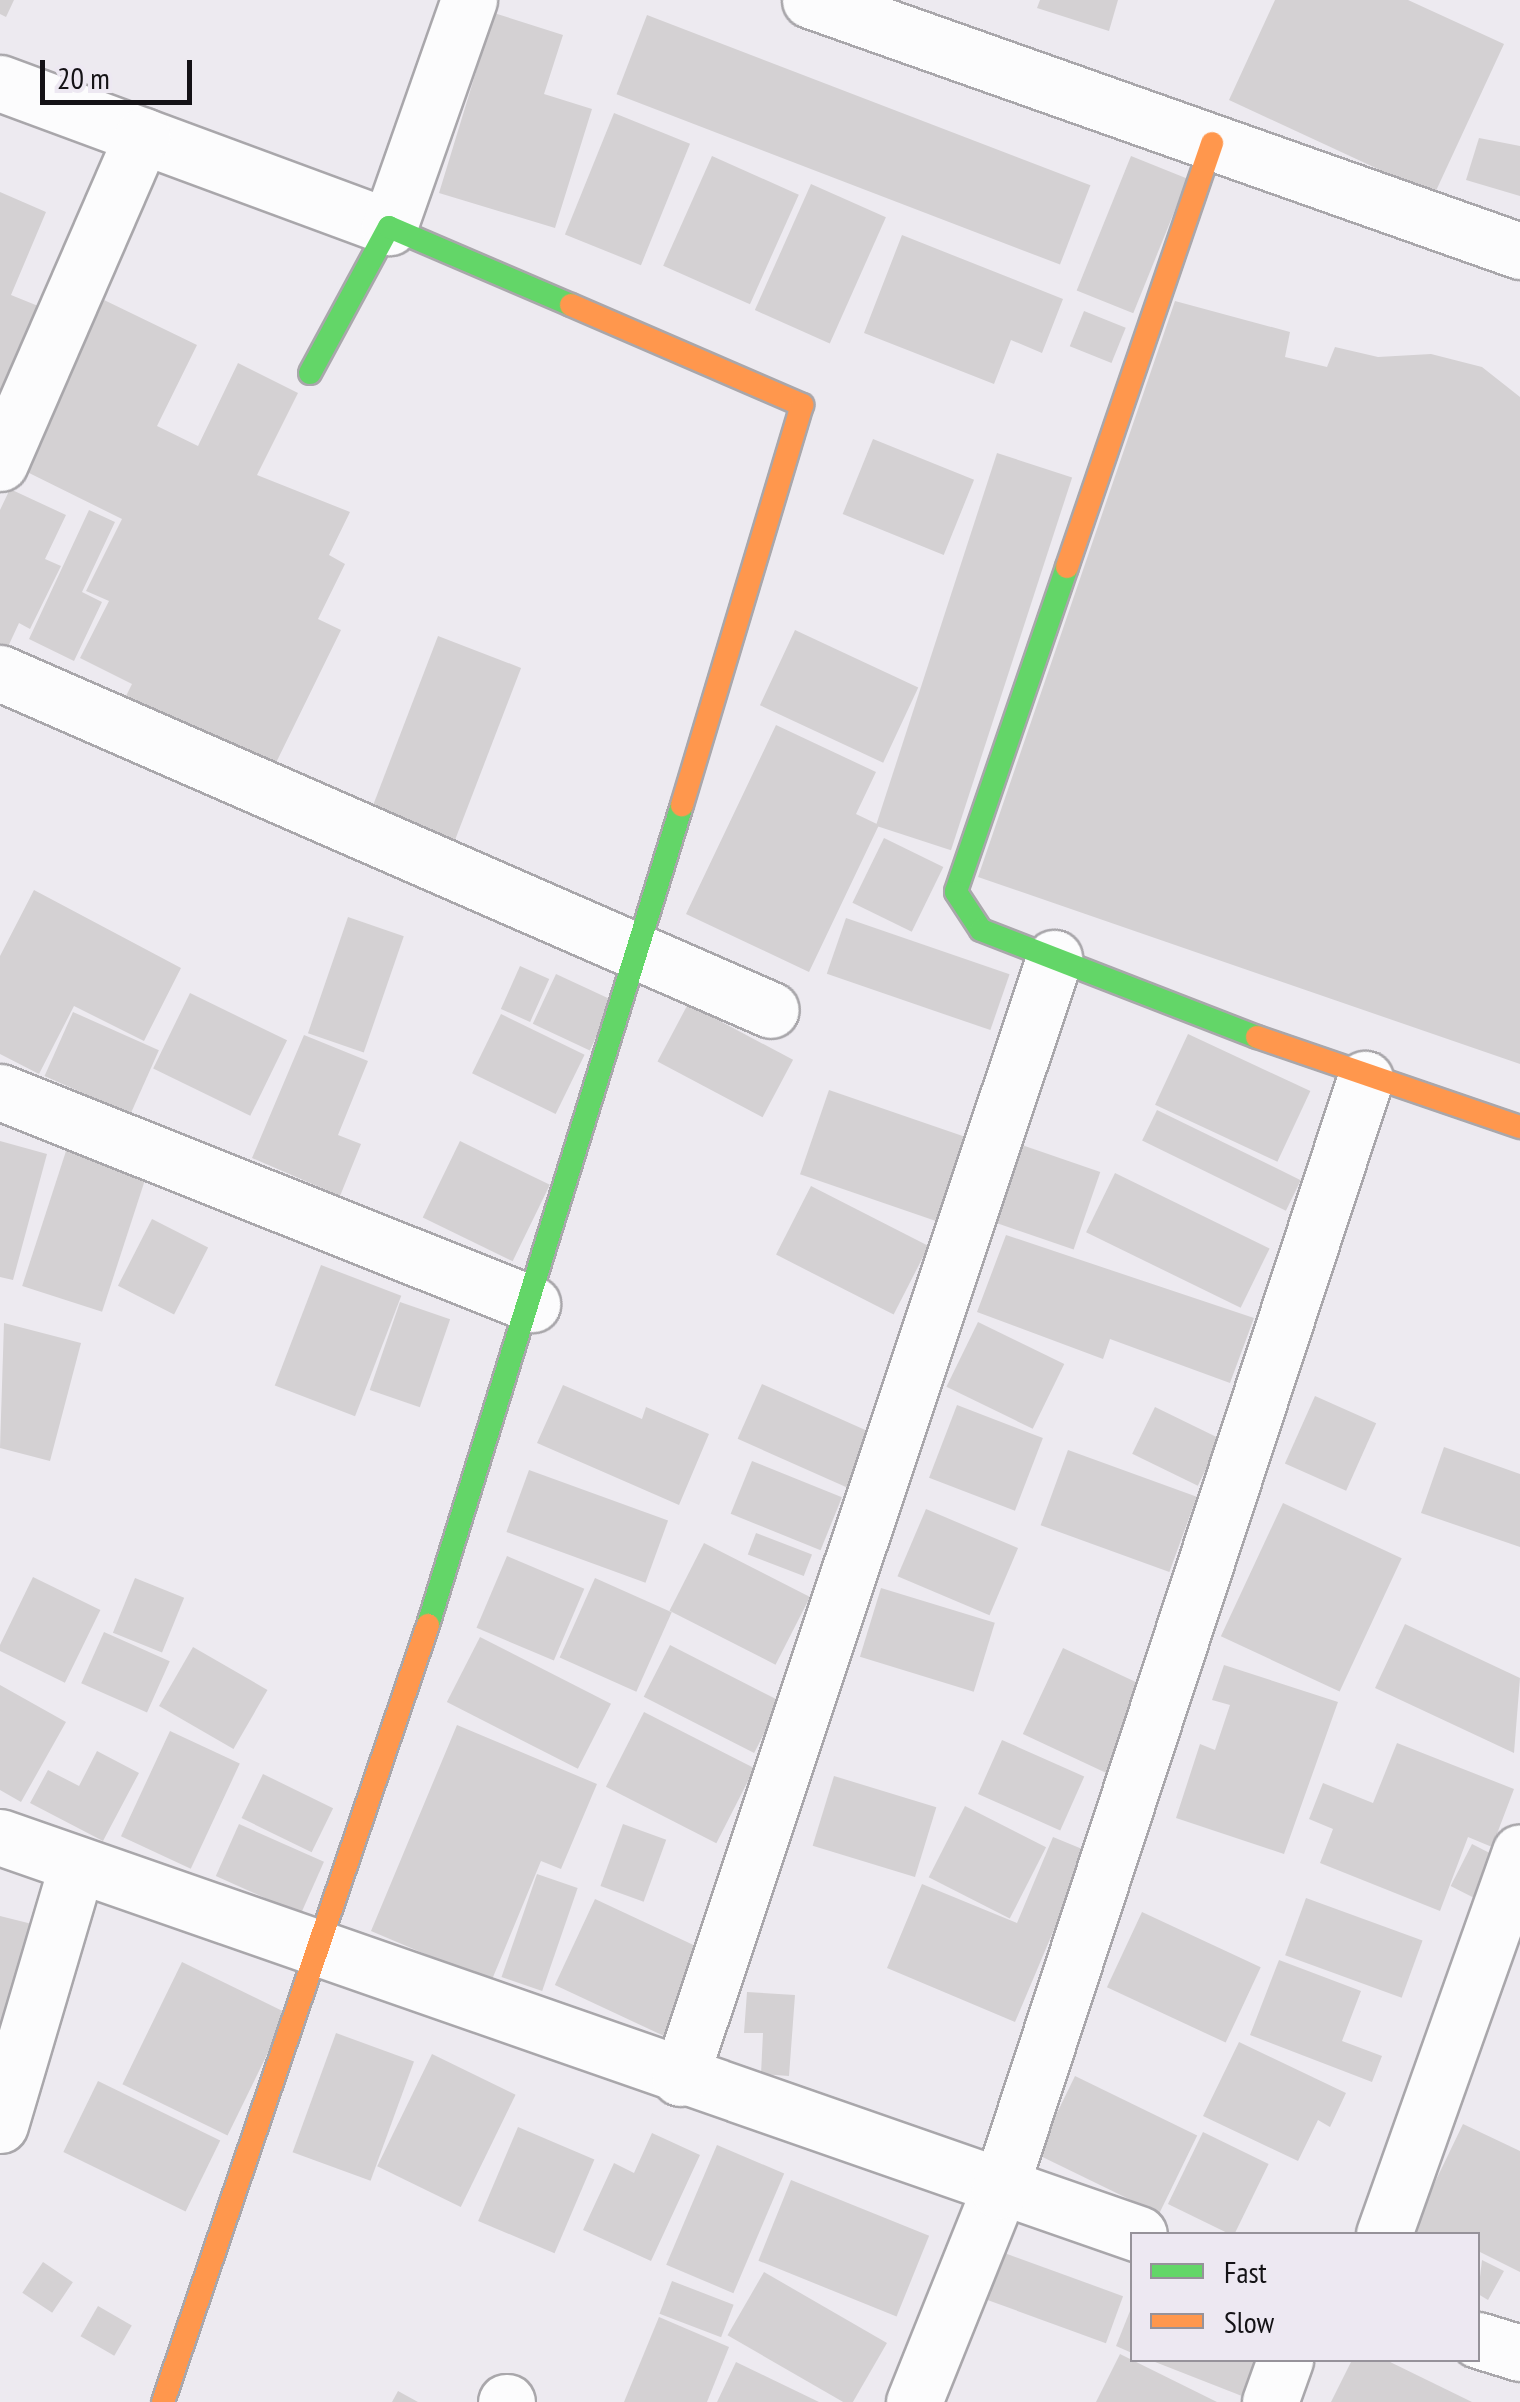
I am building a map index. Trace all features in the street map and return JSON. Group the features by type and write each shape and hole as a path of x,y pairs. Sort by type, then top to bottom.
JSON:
{"street":[{"path":"310,373 389,227 469,0"},
{"path":"810,0 1520,251"},
{"path":"0,84 389,227 802,405 532,1304 323,1952 162,2402"},
{"path":"0,464 142,136"},
{"path":"1212,143 956,892 981,930 1365,1079 1520,1126"},
{"path":"0,673 636,958 771,1010"},
{"path":"680,2078 1054,958"},
{"path":"914,2402 1000,2191 1365,1079"},
{"path":"0,1092 532,1304"},
{"path":"0,1837 1000,2191 1133,2232"},
{"path":"1385,2232 1506,1929 1520,1852"},
{"path":"0,2125 77,1865"},
{"path":"1480,2341 1520,2353"},
{"path":"1270,2402 1285,2362"}],"building":[{"path":"0,0 14,0 6,17 0,14"},
{"path":"1040,0 1118,0 1109,31 1037,8"},
{"path":"1275,0 1408,0 1504,44 1434,195 1229,100"},
{"path":"494,13 563,35 544,94 592,109 555,228 439,193"},
{"path":"647,15 1090,185 1060,265 617,94"},
{"path":"614,113 690,144 641,265 565,234"},
{"path":"1479,138 1520,146 1520,196 1466,180"},
{"path":"712,156 799,195 750,304 663,266"},
{"path":"1131,156 1188,179 1133,313 1077,290"},
{"path":"811,184 886,217 830,343 755,310"},
{"path":"0,192 46,212 11,295 53,312 0,397"},
{"path":"902,235 1063,299 1042,353 1011,340 994,384 864,333"},
{"path":"102,299 197,345 157,426 198,446 238,363 298,393 257,475 350,512 329,555 345,564 318,619 341,630 270,775 123,702 132,684 80,658 109,601 86,591 122,519 19,468"},
{"path":"1175,301 1290,332 1285,357 1327,367 1335,347 1378,357 1431,354 1482,367 1520,397 1520,1064 978,877"},
{"path":"1084,311 1126,328 1111,363 1070,346"},
{"path":"873,439 974,480 944,555 843,514"},
{"path":"997,453 1072,477 951,850 876,826"},
{"path":"10,489 66,515 45,559 61,566 30,629 19,623 0,664 0,510"},
{"path":"89,510 115,522 82,592 102,602 74,661 29,639"},
{"path":"795,630 918,687 883,763 760,705"},
{"path":"438,636 521,668 454,842 371,810"},
{"path":"776,725 876,772 856,814 879,825 809,972 686,914"},
{"path":"884,838 943,867 912,932 852,903"},
{"path":"34,890 181,968 144,1041 74,1006 39,1074 0,1054 0,956"},
{"path":"348,917 404,936 364,1053 308,1033"},
{"path":"846,918 1010,974 990,1030 827,974"},
{"path":"520,966 549,979 530,1022 501,1009"},
{"path":"556,974 613,1001 590,1050 533,1024"},
{"path":"190,993 287,1040 250,1116 153,1068"},
{"path":"688,1004 793,1060 763,1117 657,1061"},
{"path":"73,1012 159,1050 130,1114 45,1076"},
{"path":"501,1014 585,1055 556,1114 472,1073"},
{"path":"1188,1034 1310,1091 1277,1162 1155,1105"},
{"path":"304,1035 368,1061 338,1135 361,1144 340,1196 252,1158"},
{"path":"829,1090 967,1138 938,1222 800,1174"},
{"path":"1157,1110 1301,1180 1286,1211 1142,1141"},
{"path":"0,1141 47,1154 13,1280 0,1277"},
{"path":"460,1141 550,1185 513,1261 423,1217"},
{"path":"1019,1144 1100,1172 1074,1250 992,1222"},
{"path":"67,1148 147,1174 102,1312 22,1286"},
{"path":"1115,1173 1270,1248 1241,1308 1086,1232"},
{"path":"811,1186 929,1246 894,1315 776,1255"},
{"path":"152,1219 208,1248 174,1314 118,1286"},
{"path":"1006,1235 1254,1318 1230,1383 1110,1339 1103,1359 977,1312"},
{"path":"321,1265 401,1296 355,1416 275,1385"},
{"path":"400,1302 450,1319 420,1407 370,1390"},
{"path":"978,1322 1064,1364 1033,1429 946,1387"},
{"path":"4,1323 81,1343 50,1461 0,1448"},
{"path":"762,1384 877,1435 853,1490 738,1439"},
{"path":"563,1385 642,1419 646,1407 709,1434 679,1505 537,1443"},
{"path":"1315,1396 1376,1423 1346,1491 1285,1464"},
{"path":"957,1405 1043,1438 1015,1511 929,1478"},
{"path":"1155,1407 1221,1439 1198,1486 1132,1454"},
{"path":"1444,1447 1520,1474 1520,1547 1421,1513"},
{"path":"1068,1450 1197,1497 1169,1572 1041,1525"},
{"path":"752,1461 842,1497 821,1550 731,1514"},
{"path":"529,1470 668,1521 646,1583 506,1532"},
{"path":"1283,1503 1402,1558 1340,1692 1221,1636"},
{"path":"926,1509 1018,1548 990,1615 897,1576"},
{"path":"756,1533 812,1555 804,1576 748,1554"},
{"path":"704,1543 810,1597 776,1665 669,1611"},
{"path":"507,1556 584,1589 554,1661 477,1628"},
{"path":"33,1577 100,1610 65,1683 0,1651"},
{"path":"135,1578 184,1598 162,1653 113,1633"},
{"path":"595,1578 672,1612 636,1692 560,1657"},
{"path":"881,1588 995,1623 974,1692 860,1657"},
{"path":"1405,1624 1520,1678 1514,1753 1375,1688"},
{"path":"104,1632 170,1661 147,1712 81,1683"},
{"path":"480,1637 611,1704 578,1769 447,1702"},
{"path":"670,1645 780,1701 754,1753 644,1697"},
{"path":"193,1647 267,1690 233,1749 159,1706"},
{"path":"1063,1648 1152,1689 1112,1776 1023,1734"},
{"path":"1224,1665 1338,1702 1284,1854 1176,1818 1200,1744 1215,1750 1230,1705 1212,1700"},
{"path":"0,1685 66,1722 21,1802 0,1790"},
{"path":"644,1712 754,1768 716,1843 606,1787"},
{"path":"457,1725 597,1784 561,1869 541,1861 491,1982 371,1931"},
{"path":"170,1731 240,1764 191,1869 121,1836"},
{"path":"1002,1740 1084,1777 1060,1831 978,1794"},
{"path":"1397,1743 1514,1789 1492,1847 1468,1837 1440,1911 1320,1863 1333,1829 1309,1819 1323,1783 1373,1803"},
{"path":"97,1751 139,1773 103,1841 30,1803 48,1770 79,1786"},
{"path":"263,1774 333,1808 312,1852 242,1818"},
{"path":"834,1776 936,1807 915,1877 813,1846"},
{"path":"965,1806 1046,1847 1010,1919 929,1877"},
{"path":"239,1824 324,1862 301,1914 216,1876"},
{"path":"623,1824 666,1840 644,1902 600,1886"},
{"path":"1053,1837 1087,1851 1015,2022 887,1968 922,1884 1017,1923"},
{"path":"1472,1844 1496,1856 1475,1898 1451,1886"},
{"path":"537,1874 578,1888 542,1991 502,1977"},
{"path":"1306,1898 1423,1940 1402,1998 1285,1955"},
{"path":"595,1899 710,1953 670,2039 555,1985"},
{"path":"1142,1912 1261,1967 1226,2043 1107,1987"},
{"path":"0,1916 40,1926 0,2049"},
{"path":"1279,1960 1361,1991 1342,2041 1382,2056 1372,2082 1250,2035"},
{"path":"182,1962 287,2013 228,2136 122,2084"},
{"path":"747,1992 795,1995 789,2076 761,2074 763,2033 744,2033"},
{"path":"336,2033 414,2061 371,2181 293,2152"},
{"path":"1239,2042 1346,2093 1330,2127 1318,2120 1298,2161 1203,2116"},
{"path":"432,2054 516,2095 461,2207 377,2166"},
{"path":"1075,2076 1197,2136 1159,2214 1037,2154"},
{"path":"98,2081 220,2141 186,2212 63,2152"},
{"path":"1463,2124 1520,2151 1520,2272 1480,2252 1480,2232 1411,2232"},
{"path":"518,2127 594,2159 555,2253 478,2221"},
{"path":"1203,2132 1269,2164 1235,2232 1226,2232 1168,2204"},
{"path":"652,2133 700,2155 651,2261 583,2230 614,2163 634,2173"},
{"path":"717,2145 784,2174 733,2293 666,2265"},
{"path":"791,2180 929,2236 897,2316 758,2261"},
{"path":"999,2251 1123,2296 1106,2343 982,2298"},
{"path":"1482,2260 1504,2271 1488,2300 1480,2295"},
{"path":"43,2262 73,2282 52,2313 22,2293"},
{"path":"764,2272 887,2343 853,2402 843,2402 728,2335"},
{"path":"672,2281 734,2305 721,2337 659,2314"},
{"path":"98,2306 132,2326 114,2356 80,2336"},
{"path":"1130,2311 1130,2352 1116,2346"},
{"path":"659,2317 729,2347 707,2402 624,2402"},
{"path":"1120,2354 1217,2402 1096,2402"},
{"path":"736,2362 819,2402 717,2402"},
{"path":"1155,2362 1261,2362 1247,2398"},
{"path":"1351,2362 1390,2362 1472,2402 1331,2402"},
{"path":"398,2391 418,2402 392,2402"}],"traffic: fast":[{"path":"310,373 389,227 571,305"},
{"path":"1067,567 956,892 981,930 1257,1037"},
{"path":"428,1625 682,805"}],"traffic: slow":[{"path":"1067,567 1212,143"},
{"path":"571,305 802,405 682,805"},
{"path":"1257,1037 1520,1127"},
{"path":"163,2402 428,1625"}]}
